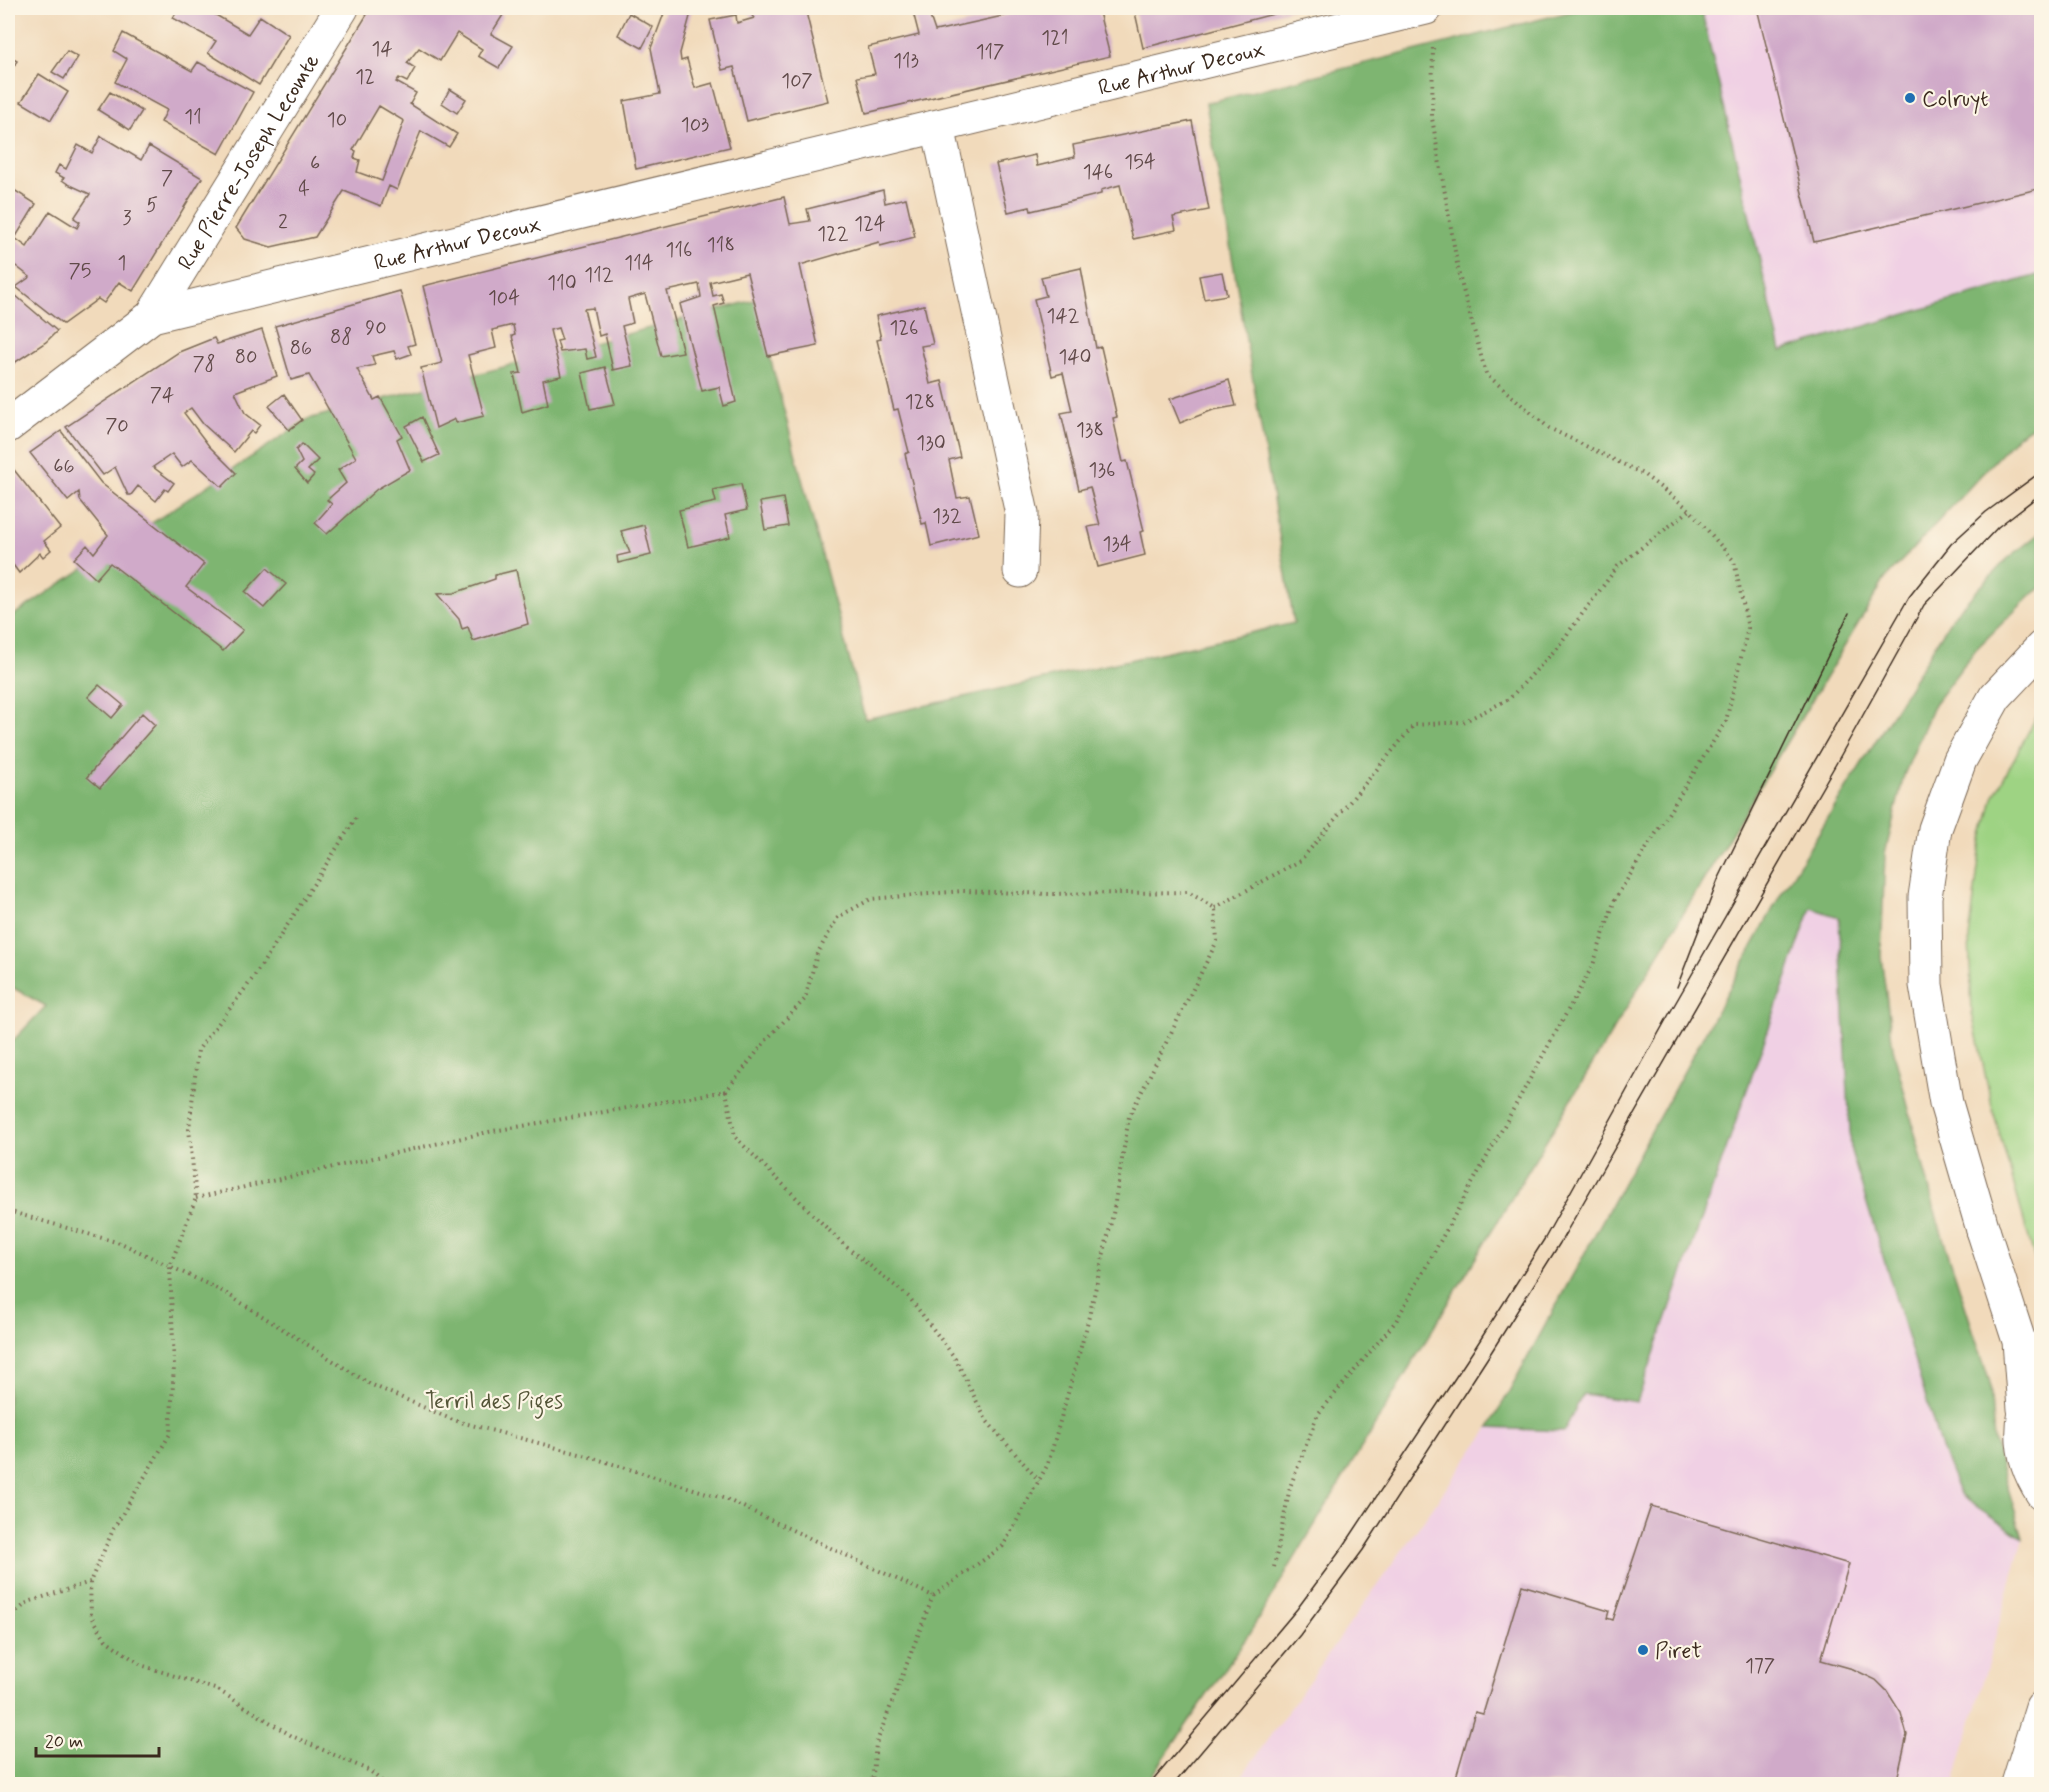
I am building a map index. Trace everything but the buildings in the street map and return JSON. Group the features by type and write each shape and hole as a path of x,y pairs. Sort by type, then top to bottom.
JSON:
{"main road":[{"name":"Rue Pierre-Joseph Lecomte","path":"152,316 342,8"},
{"name":"Rue Arthur Decoux","path":"8,426 152,316 1426,8"},
{"path":"938,127 1022,514 1020,571"},
{"path":"2042,647 1995,697 1960,760 1935,829 1925,897 1926,985 1946,1103 1983,1230 2019,1341 2024,1409 2021,1442 2030,1475 2042,1493"},
{"path":"2024,1409 2034,1385 2042,1376"},
{"path":"2018,1785 2042,1707"}],"path":[{"path":"1274,1567 1290,1487 1318,1414 1396,1321 1593,965 1615,900 1726,721 1748,628 1734,561 1690,510 1643,474 1549,428 1486,374 1458,275 1432,118 1433,41"},
{"path":"1215,908 1301,860 1414,725 1463,722 1509,699 1556,649 1618,566 1690,510"},
{"path":"356,818 254,977 198,1050 189,1128 196,1198 170,1266 174,1366 170,1434 113,1530 90,1582 91,1615 106,1640 141,1665 218,1690 292,1736 370,1771 385,1785"},
{"path":"196,1198 493,1131 726,1092 768,1038 805,999 817,954 838,917 871,899 962,891 1050,894 1188,892 1215,908"},
{"path":"872,1785 876,1744 933,1596 1003,1546 1048,1464 1086,1329 1113,1214 1129,1117 1217,941 1215,908"},
{"path":"726,1092 735,1137 844,1245 909,1297 955,1358 986,1420 1039,1481"},
{"path":"8,1211 123,1244 170,1266 224,1292 370,1384 453,1420 587,1456 726,1499 933,1596"},
{"path":"8,1619 28,1602 90,1582"}],"shaded area":[{"path":"1701,8 2041,8 2041,274 1781,352"},
{"path":"1810,908 1839,916 1851,1151 1941,1448 1960,1495 2023,1538 1954,1784 1236,1784 1489,1428 1564,1431 1582,1394 1637,1402"}],"green space":[{"name":"Terril des Piges","path":"1585,8 1701,8 1781,351 2041,274 2041,421 2017,436 1885,579 1249,1634 1146,1784 8,1784 8,1046 46,1006 8,985 8,619 308,419 755,300 865,719 1294,623 1206,103"},
{"path":"2041,532 2041,588 1976,649 1934,704 1904,775 1885,854 1881,956 1893,1048 1938,1222 1990,1383 1994,1441 2023,1538 1960,1495 1941,1448 1851,1151 1839,917 1811,908 1637,1402 1583,1394 1564,1431 1489,1428 1781,894 1953,616 2006,560"},
{"path":"2041,708 2041,1281 1992,1107 1972,1013 1969,938 1980,852 1993,798"}],"tram line":[{"path":"1150,1784 1297,1609 1343,1547 1475,1348 1545,1238 1668,1016 1909,597 1951,544 1986,512 2042,471"},
{"path":"1174,1784 1300,1635 1363,1550 1492,1351 1560,1243 1837,762 1924,605 1998,527 2042,493"},
{"path":"1677,987 1718,880 1849,613"}],"place":[{"name":"Colruyt","path":"1910,98"},
{"name":"Piret","path":"1643,1650"}]}
